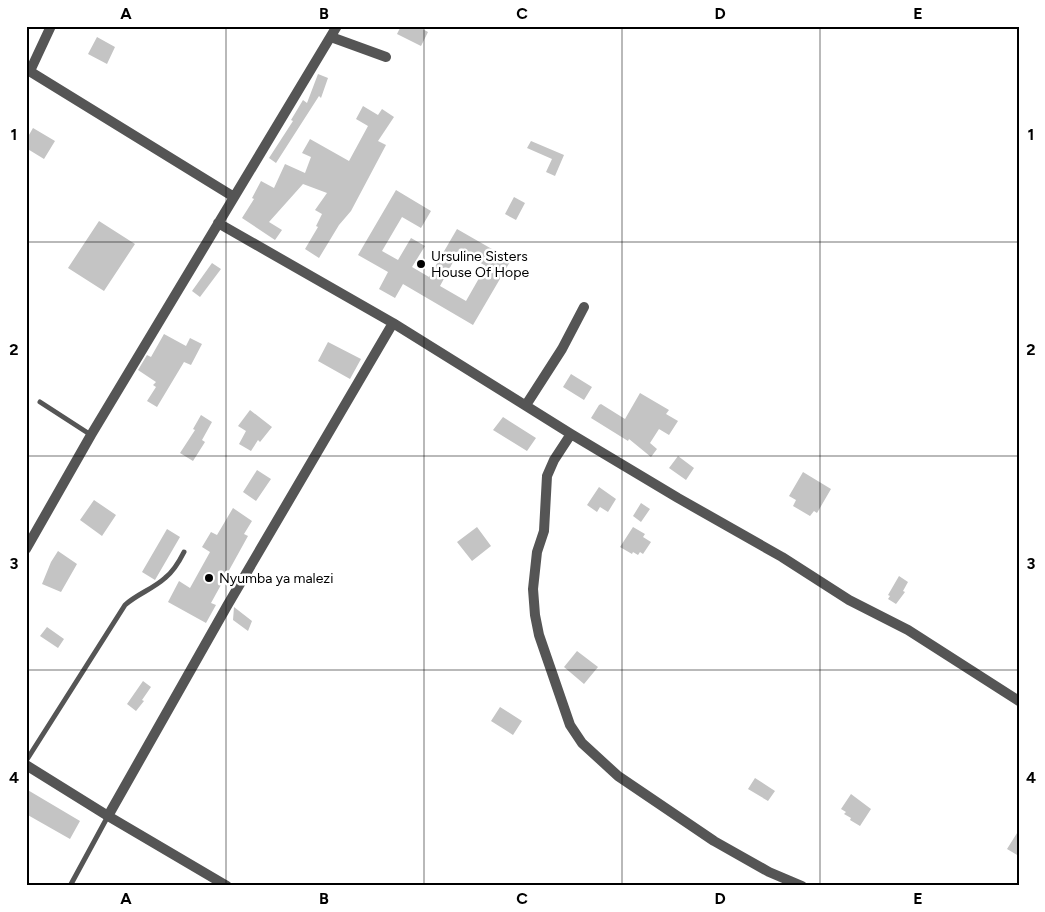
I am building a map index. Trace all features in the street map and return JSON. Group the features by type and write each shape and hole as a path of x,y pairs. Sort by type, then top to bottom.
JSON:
{"street":[{"path":"51,26 28,70 234,197"},
{"path":"26,549 91,435 337,26"},
{"path":"331,37 386,57"},
{"path":"218,223 394,324 571,434 782,558 849,600 908,630 1019,701"},
{"path":"526,405 562,350 584,307"},
{"path":"108,816 227,606 394,324"},
{"path":"571,434 554,460 547,476 544,531 537,552 532,589 539,635 570,725 582,743 618,776 714,840 769,872 802,886"},
{"path":"26,763 108,816 227,886"}],"lane":[{"path":"40,402 91,435"},
{"path":"26,763 126,605 132,599 166,578 176,567 184,552"},
{"path":"70,886 108,816"}],"building":[{"path":"401,26 417,26 428,32 421,46 397,34"},
{"path":"97,37 115,47 107,64 88,54"},
{"path":"318,74 328,78 321,98 319,96 276,163 269,158 293,121 291,120 303,100 307,103"},
{"path":"363,106 378,115 382,109 394,117 378,141 386,145 351,211 339,225 319,258 305,249 318,227 316,226 322,214 315,210 327,193 303,184 269,222 282,230 275,240 242,218 254,199 252,198 261,181 274,188 285,164 305,173 311,157 302,153 310,139 349,161 368,126 356,119"},
{"path":"33,128 55,141 44,159 26,148 26,140"},
{"path":"531,141 564,155 555,176 546,172 552,159 527,148"},
{"path":"396,190 431,211 421,228 402,217 382,251 398,260 411,238 425,246 412,267 429,277 457,229 511,260 473,325 403,284 395,298 379,289 388,272 358,255","holes":["459,251 486,266 466,301 440,286"]},
{"path":"514,197 525,203 516,220 505,214"},
{"path":"99,221 135,244 104,291 68,268"},
{"path":"212,263 221,269 200,297 192,291"},
{"path":"164,334 186,346 190,338 202,344 191,365 184,362 157,407 147,401 156,387 153,385 156,382 138,370 147,355 151,357"},
{"path":"328,342 361,359 350,379 318,361"},
{"path":"571,374 592,387 584,400 563,387"},
{"path":"640,393 669,410 666,414 678,421 669,435 659,429 650,443 657,449 651,457 629,439 628,441 591,418 601,404 625,419"},
{"path":"250,410 272,427 260,442 258,440 251,451 239,444 246,431 238,426"},
{"path":"201,415 212,422 202,440 205,442 193,461 180,453 195,430 193,429"},
{"path":"503,417 536,438 527,451 493,430"},
{"path":"678,456 694,468 686,480 669,468"},
{"path":"257,470 271,479 256,501 243,492"},
{"path":"803,472 831,489 817,513 814,511 810,516 793,506 796,500 789,496"},
{"path":"599,487 616,499 608,512 600,507 597,512 587,505"},
{"path":"94,500 116,515 102,536 80,520"},
{"path":"641,503 650,509 641,522 633,516"},
{"name":"Nyumba ya malezi","path":"233,508 252,521 244,534 248,536 211,603 216,605 206,623 168,602 179,581 190,588 210,552 202,547 211,532 217,535"},
{"path":"477,527 491,546 472,561 457,542"},
{"path":"633,527 645,534 643,537 651,542 643,554 640,552 638,555 633,552 632,554 620,547"},
{"path":"167,529 180,537 155,580 142,572"},
{"path":"58,551 77,564 61,592 42,584"},
{"path":"899,576 908,582 903,591 905,592 896,604 888,599 890,596 888,595"},
{"path":"234,607 252,621 248,631 233,620"},
{"path":"47,627 64,639 58,648 40,636"},
{"path":"577,651 598,667 584,684 564,667"},
{"path":"143,681 151,687 136,711 127,704"},
{"path":"500,707 522,721 513,735 491,721"},
{"path":"755,778 775,791 768,801 748,789"},
{"path":"26,789 80,821 70,839 26,814"},
{"path":"851,794 871,809 860,826 850,820 851,818 844,814 846,812 841,809"},
{"path":"1019,830 1019,856 1007,849"}],"place":[{"name":"Ursuline Sisters House Of Hope","path":"421,264"},
{"name":"Nyumba ya malezi","path":"209,578"}]}
